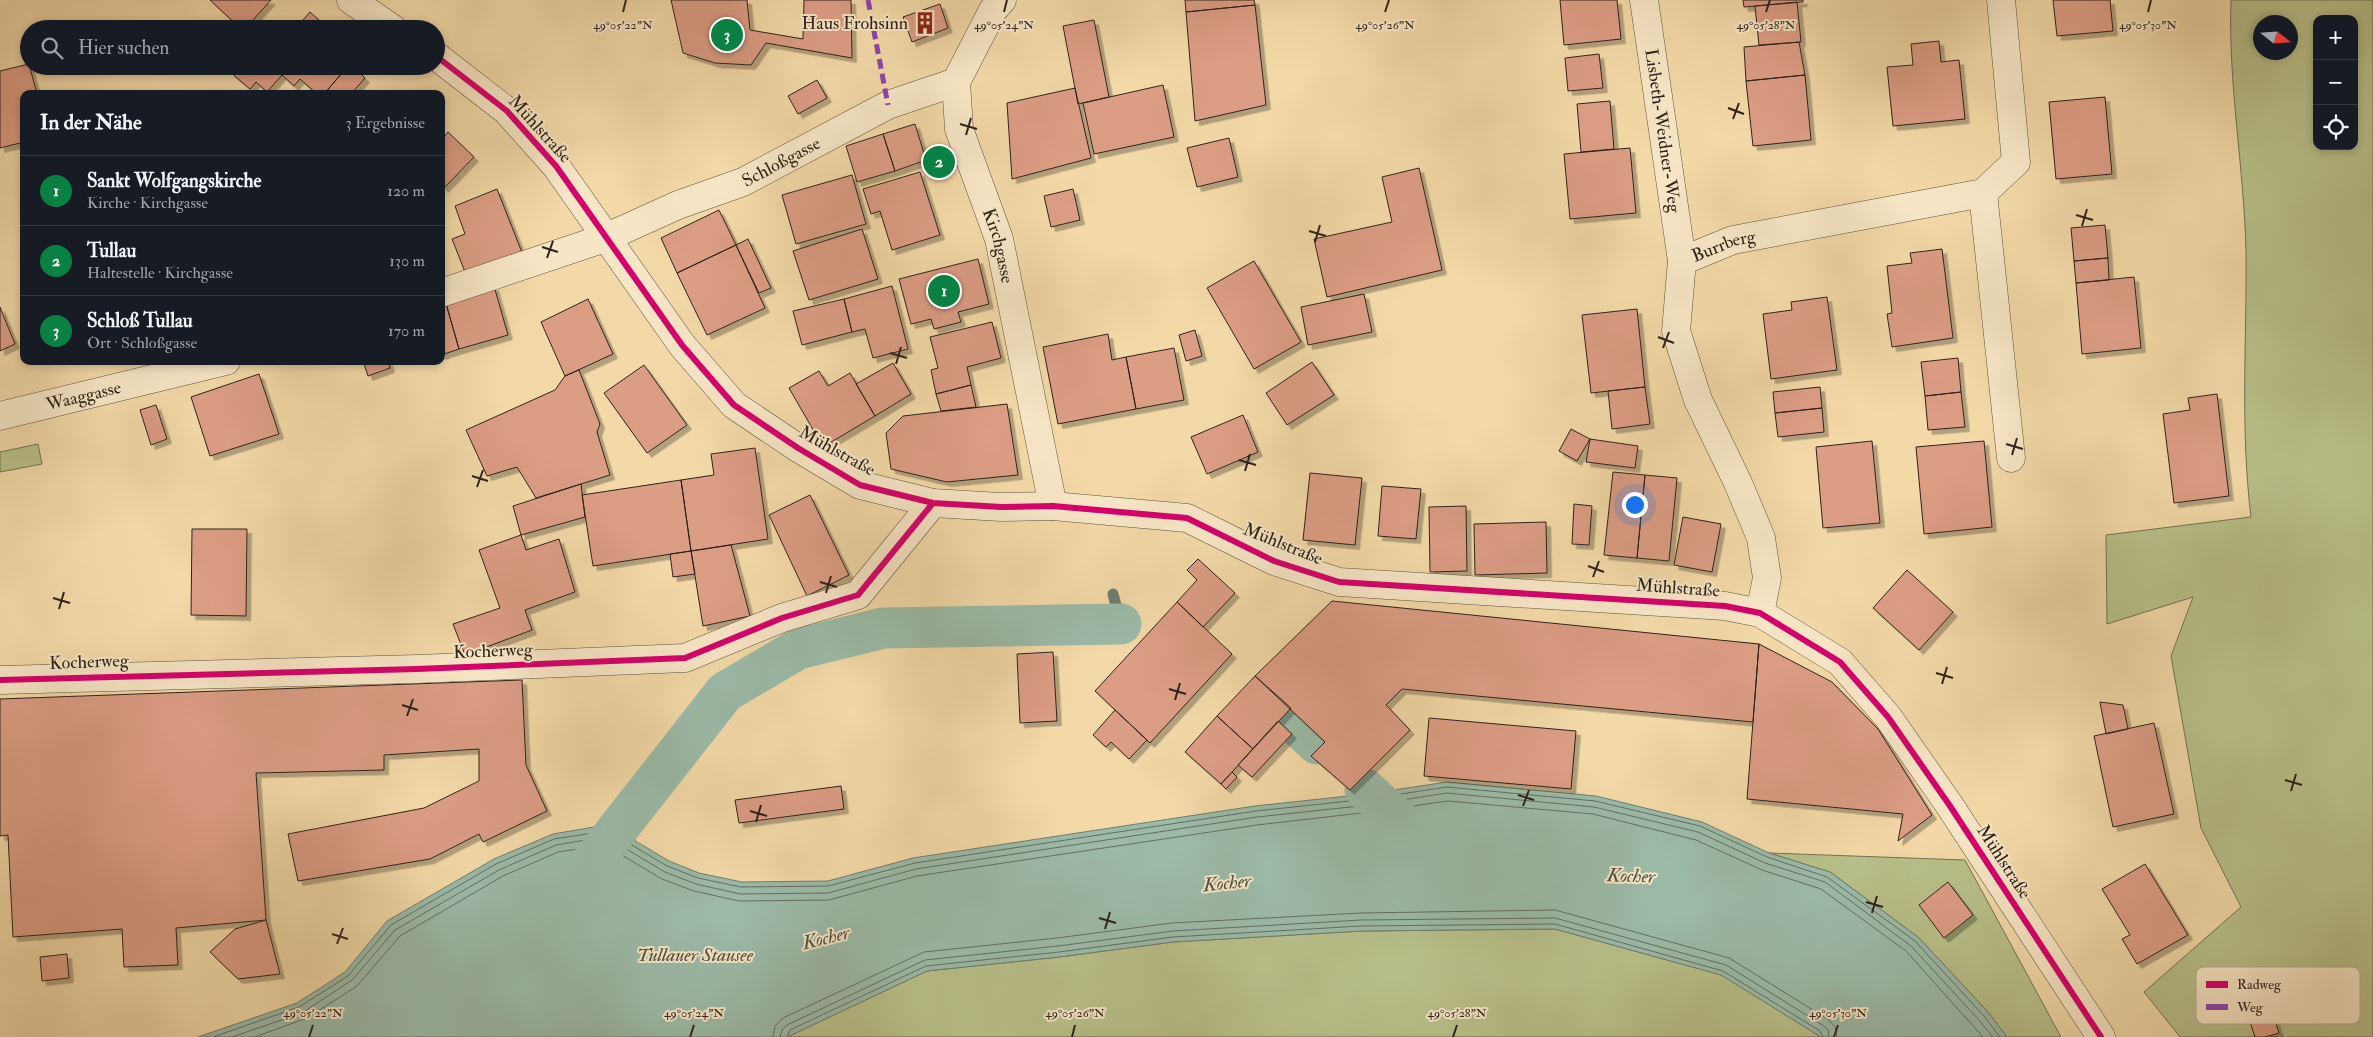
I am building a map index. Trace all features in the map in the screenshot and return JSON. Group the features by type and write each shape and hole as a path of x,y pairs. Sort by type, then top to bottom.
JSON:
{"street":[{"path":"351,0 380,20"},
{"name":"Lisbeth-Weidner-Weg","path":"1644,0 1682,261"},
{"path":"2001,0 2016,162 1983,193 2012,458"},
{"path":"956,82 993,3"},
{"name":"Mühlstraße","path":"445,63 507,111 556,166 682,346 734,405 798,448 860,485 933,503 1000,507 1052,506 1187,518 1274,561 1339,582 1724,606 1760,613 1840,662 1888,716 1950,806 2101,1037"},
{"name":"Schloßgasse","path":"605,238 678,205 743,182 888,104 956,82"},
{"name":"Kirchgasse","path":"956,82 959,129 999,239 1052,506"},
{"name":"Burrberg","path":"1760,613 1767,578 1761,538 1738,483 1698,400 1676,331 1682,261 1733,240 1983,193"},
{"path":"445,292 605,238"},
{"name":"Waaggasse","path":"0,416 210,365"},
{"name":"Kocherweg","path":"0,680 416,669 685,658 782,618 858,595 933,503"}],"green space":[{"path":"2231,0 2373,0 2373,1037 2180,1037 2144,992 2241,907 2201,828 2171,656 2193,597 2107,624 2106,535 2251,517 2245,417 2245,220 2234,94"},
{"path":"38,444 42,464 0,472 0,452"},
{"path":"1769,853 1965,860 2061,1037 2007,1037 1988,1012 1918,937 1830,872"},
{"path":"1555,929 1722,975 1821,1037 787,1037 927,971 1059,957 1173,942 1362,931"}],"water":[{"name":"Tullauer Stausee","path":"1447,782 1596,796 1702,822 1769,853 1830,872 1918,937 1988,1012 2007,1037 1821,1037 1721,975 1555,929 1362,931 1173,942 1059,957 927,971 787,1037 198,1037 297,1003 345,972 387,921 494,859 553,834 600,826 627,836 669,861 699,873 742,882 828,881 913,858 1255,806 1367,794"}],"building":[{"path":"210,0 271,0 253,20 231,20"},
{"path":"671,0 747,0 750,30 803,39 804,0 851,0 852,58 766,43 751,65 715,63 683,53"},
{"path":"1185,0 1254,0 1255,5 1186,12"},
{"path":"1560,0 1617,0 1621,39 1564,45"},
{"path":"1743,0 1803,0 1803,2 1744,7"},
{"path":"2053,0 2110,0 2113,31 2057,36"},
{"path":"1797,2 1801,42 1759,45 1755,6"},
{"name":"Haus Frohsinn","path":"940,4 948,28 912,42 903,17"},
{"path":"1255,5 1266,105 1195,121 1186,12"},
{"path":"310,12 319,20 303,20"},
{"path":"1094,20 1109,97 1078,104 1063,26"},
{"path":"1939,41 1941,62 1959,60 1965,119 1893,126 1887,67 1913,65 1911,44"},
{"path":"1799,42 1805,75 1746,81 1744,47"},
{"path":"1599,54 1603,88 1568,91 1565,58"},
{"path":"20,66 20,75 32,75 36,90 20,90 20,143 0,148 0,71"},
{"path":"234,75 282,75 269,90 265,90 256,82 250,89"},
{"path":"282,75 340,75 327,90 312,90 300,79 294,86"},
{"path":"340,75 362,75 365,78 354,90 328,90"},
{"path":"1805,75 1811,140 1753,146 1746,81"},
{"path":"817,80 827,98 798,114 788,96"},
{"path":"1163,85 1174,137 1094,154 1083,103"},
{"path":"1075,88 1091,158 1012,179 1007,103"},
{"path":"2105,97 2112,174 2056,179 2049,102"},
{"path":"1610,101 1614,149 1581,152 1577,104"},
{"path":"915,124 926,160 895,171 883,134"},
{"path":"448,132 474,157 445,187 445,135"},
{"path":"883,134 895,171 857,182 846,146"},
{"path":"1229,138 1238,177 1197,187 1187,148"},
{"path":"1630,148 1636,213 1570,219 1564,154"},
{"path":"1419,168 1442,270 1327,297 1314,239 1392,222 1382,177"},
{"path":"920,172 940,235 892,250 880,211 871,214 863,189"},
{"path":"852,175 866,224 796,244 782,195"},
{"path":"497,189 523,255 467,277 452,239 465,234 455,206"},
{"path":"1073,189 1080,220 1051,227 1044,196"},
{"path":"719,210 736,245 677,273 661,238"},
{"path":"2105,225 2108,258 2074,261 2071,228"},
{"path":"862,229 878,279 809,300 793,251"},
{"path":"748,239 771,288 759,293 736,245"},
{"path":"736,245 765,308 707,335 677,273"},
{"path":"1942,249 1953,338 1892,347 1887,314 1892,313 1887,266 1912,263 1910,253"},
{"path":"2108,258 2109,280 2076,283 2074,261"},
{"path":"978,259 989,304 958,312 961,322 934,329 931,319 911,324 899,279"},
{"path":"1254,261 1301,342 1254,369 1207,288"},
{"path":"2134,277 2141,348 2082,354 2076,283"},
{"path":"494,286 508,335 459,349 445,300"},
{"path":"892,286 908,349 873,358 865,329 852,332 844,299"},
{"path":"1364,294 1372,332 1308,345 1301,307"},
{"path":"1827,297 1837,370 1771,379 1763,314 1792,310 1791,302"},
{"path":"588,299 613,354 565,376 541,322"},
{"path":"844,299 852,332 802,345 793,311"},
{"path":"445,300 459,349 445,354"},
{"path":"0,307 15,344 0,351"},
{"path":"1637,309 1645,387 1591,393 1582,315"},
{"path":"992,322 1001,358 967,367 971,385 936,394 931,370 938,368 930,337"},
{"path":"1195,330 1202,356 1186,361 1179,335"},
{"path":"1108,334 1112,360 1126,357 1136,409 1058,424 1043,347"},
{"path":"1174,348 1184,400 1136,409 1126,357"},
{"path":"1958,358 1961,392 1925,396 1921,362"},
{"path":"1312,362 1334,395 1287,425 1266,393"},
{"path":"893,363 911,394 875,416 856,384"},
{"path":"364,365 389,365 390,368 368,376"},
{"path":"644,365 687,425 647,453 604,393"},
{"path":"579,370 600,424 597,432 610,475 536,498 517,467 487,476 466,430 555,390 565,376"},
{"path":"819,371 828,386 850,373 875,416 823,447 789,388"},
{"path":"259,374 279,434 210,456 191,397"},
{"path":"971,385 976,407 941,411 936,394"},
{"path":"1645,387 1650,424 1612,429 1608,391"},
{"path":"1820,387 1822,408 1775,413 1773,392"},
{"path":"1961,392 1965,427 1928,430 1925,396"},
{"path":"2217,394 2229,496 2174,503 2163,414 2190,410 2188,398"},
{"path":"1007,404 1018,475 947,482 891,469 886,433 903,416"},
{"path":"156,405 167,439 151,445 140,410"},
{"path":"1822,408 1824,432 1778,437 1775,413"},
{"path":"1243,415 1258,452 1207,474 1191,437"},
{"path":"1571,429 1590,439 1577,461 1559,451"},
{"path":"1590,439 1638,446 1635,468 1586,462"},
{"path":"1872,441 1880,523 1823,528 1816,447"},
{"path":"1984,441 1992,527 1924,534 1916,447"},
{"path":"755,448 768,539 691,551 681,480 714,475 711,454"},
{"path":"1613,472 1645,475 1637,558 1604,555"},
{"path":"1310,473 1362,478 1355,545 1303,540"},
{"path":"1645,475 1677,478 1669,561 1637,558"},
{"path":"681,480 691,551 593,566 582,495"},
{"path":"581,484 585,517 521,535 513,506"},
{"path":"1382,486 1421,489 1416,539 1378,536"},
{"path":"810,495 849,575 807,596 769,515"},
{"path":"1574,504 1592,506 1589,545 1572,544"},
{"path":"1466,506 1467,571 1430,572 1429,507"},
{"path":"1683,517 1721,524 1712,572 1674,565"},
{"path":"1546,522 1547,573 1475,575 1474,524"},
{"path":"192,529 247,529 246,616 191,615"},
{"path":"521,535 526,550 559,539 575,592 525,610 532,630 465,655 453,624 500,608 479,550"},
{"path":"731,545 750,616 703,626 691,551"},
{"path":"691,551 695,574 673,577 670,554"},
{"path":"1198,559 1235,593 1203,627 1177,602 1197,580 1187,570"},
{"path":"1907,570 1953,612 1919,650 1873,608"},
{"path":"1332,601 1759,644 1753,722 1402,689 1386,705 1410,730 1350,790 1311,756 1325,742 1255,676"},
{"path":"1177,602 1232,654 1150,743 1095,691"},
{"path":"1759,644 1832,682 1878,729 1932,815 1898,841 1903,814 1747,799"},
{"path":"1053,652 1057,721 1020,723 1017,654"},
{"path":"1255,676 1291,708 1253,749 1217,716"},
{"path":"522,680 526,765 547,811 483,842 479,834 430,859 298,881 288,834 424,808 479,781 479,749 384,755 384,770 256,773 266,920 176,928 178,965 124,967 122,929 13,937 8,835 0,836 0,699"},
{"path":"2100,702 2123,705 2128,729 2106,734"},
{"path":"1115,710 1147,740 1129,759 1111,742 1106,747 1093,735"},
{"path":"1217,716 1253,749 1221,784 1185,752"},
{"path":"1429,718 1576,731 1571,789 1424,776"},
{"path":"1278,721 1292,734 1252,777 1238,765"},
{"path":"2154,723 2174,814 2113,827 2094,736"},
{"path":"1232,772 1237,777 1226,789 1221,784"},
{"path":"841,786 844,809 739,823 735,800"},
{"path":"2145,864 2188,935 2137,964 2122,939 2130,935 2102,889"},
{"path":"1948,882 1973,915 1944,938 1919,905"},
{"path":"266,920 280,974 238,979 210,952 235,929"},
{"path":"67,954 69,978 42,981 40,957"},
{"path":"2251,1024 2276,1024 2279,1033 2265,1037 2255,1037"}],"waterway":[{"path":"1113,594 1121,624"},
{"path":"580,877 725,692 798,649 883,628 1121,624"},
{"path":"1293,722 1317,744"},
{"path":"1365,789 1411,831"}],"marked path":[{"path":"868,0 888,105"}],"cycle path":[{"path":"445,63 507,111 556,166 682,345 734,405 798,448 860,485 933,503 1001,507 1053,506 1187,518 1274,561 1339,582 1725,606 1760,613 1840,662 1888,717 1950,806 2101,1037"},
{"path":"0,680 417,669 685,658 782,618 858,595 933,503"}],"place":[{"name":"Haus Frohsinn","path":"925,23"},
{"name":"Schloß Tullau","path":"727,35"},
{"name":"Tullau","path":"939,162"},
{"name":"Sankt Wolfgangskirche","path":"944,291"}],"water label":[{"name":"Kocher","path":"1631,876"},
{"name":"Kocher","path":"1227,883"},
{"name":"Kocher","path":"826,938"}]}
